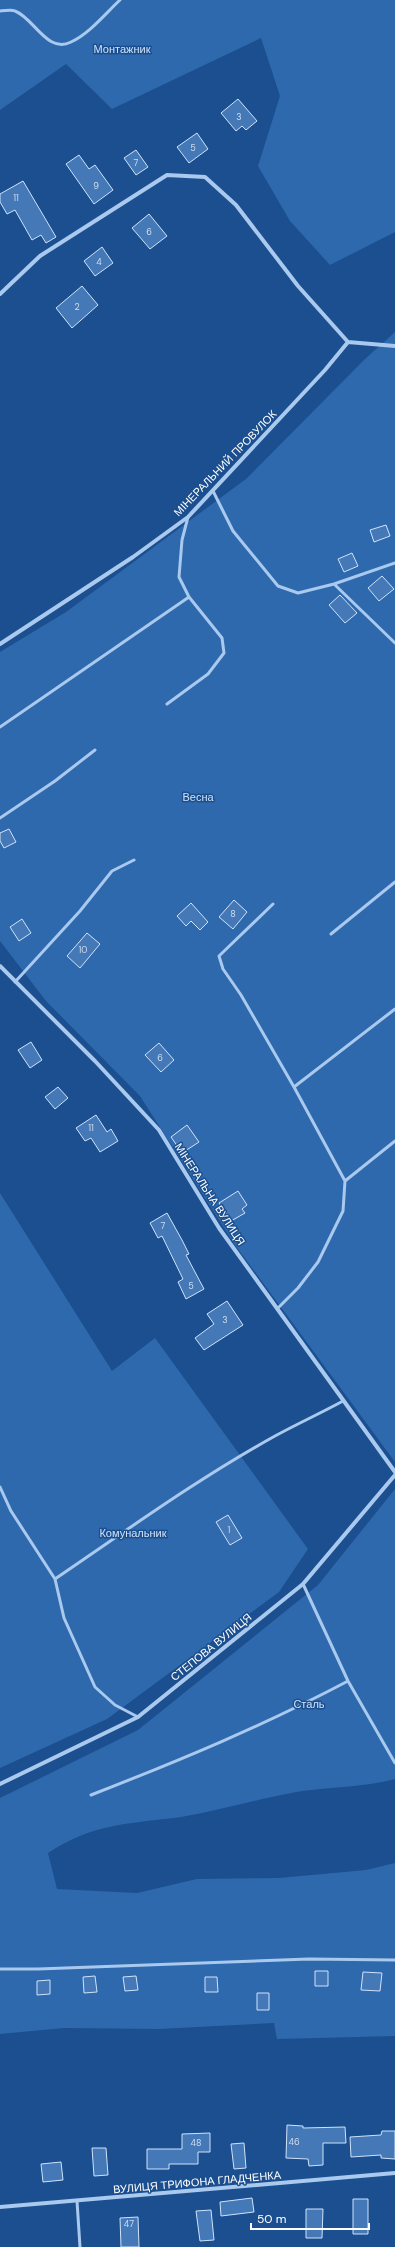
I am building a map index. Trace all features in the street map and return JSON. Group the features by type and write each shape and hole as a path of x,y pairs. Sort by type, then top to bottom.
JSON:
{"street":[{"path":"0,294 40,256 167,175 205,177 236,206 298,286 348,342 395,346"},
{"name":"МІНЕРАЛЬНИЙ ПРОВУЛОК","path":"0,644 133,557 188,517 325,370 348,342"},
{"name":"МІНЕРАЛЬНА ВУЛИЦЯ","path":"0,966 95,1061 159,1130 219,1228 278,1308 395,1473"},
{"name":"СТЕПОВА ВУЛИЦЯ","path":"0,1784 138,1717 303,1584 395,1473"},
{"name":"ВУЛИЦЯ ТРИФОНА ГЛАДЧЕНКА","path":"0,2207 395,2173"}],"lane":[{"path":"0,11 15,10 30,20 43,36 54,44 70,43 120,0"},
{"path":"213,491 233,531 278,586 298,593 334,584 395,563"},
{"path":"167,704 208,674 224,653 222,638 189,597 179,577 182,540 188,517"},
{"path":"334,584 395,643"},
{"path":"0,727 189,597"},
{"path":"0,818 56,782 95,750"},
{"path":"15,982 59,934 112,871 134,860"},
{"path":"331,934 395,882"},
{"path":"273,904 219,956 223,969 241,995 294,1086 344,1181 343,1212 318,1262 298,1288 278,1308"},
{"path":"294,1086 395,1009"},
{"path":"344,1181 395,1141"},
{"path":"55,1579 152,1513 219,1470 275,1436 343,1401"},
{"path":"0,1488 11,1511 55,1579 64,1618 95,1686 115,1705 138,1717"},
{"path":"303,1584 348,1681 395,1763"},
{"path":"91,1795 149,1772 288,1712 348,1681"},
{"path":"0,1969 38,1969 309,1959 395,1960"},
{"path":"77,2201 80,2247"}],"green space":[{"name":"Монтажник","path":"0,0 395,0 395,232 330,265 290,221 258,166 280,96 261,38 112,109 66,64 0,110"},
{"name":"Весна","path":"395,332 395,1462 235,1245 140,1096 46,1001 0,941 0,652 66,612 246,479 365,359"},
{"name":"Комунальник","path":"0,1193 112,1371 155,1338 308,1549 279,1592 107,1719 0,1768"},
{"name":"Сталь","path":"395,1489 395,1779 361,1785 302,1791 181,1817 112,1826 80,1836 48,1853 57,1889 137,1893 197,1879 279,1878 366,1870 395,1863 395,2036 277,2039 274,2023 159,2029 64,2028 0,2034 0,1798 138,1730 318,1585"}],"building":[{"path":"238,99 257,121 246,130 242,126 236,131 221,113"},
{"path":"197,133 208,149 189,163 177,147"},
{"path":"136,150 148,167 136,175 124,158"},
{"path":"79,155 89,169 95,165 113,190 94,204 66,164"},
{"path":"23,181 56,237 46,243 41,235 32,240 15,210 7,214 0,202 0,194"},
{"path":"149,214 167,236 150,249 132,228"},
{"path":"102,247 113,263 95,276 84,261"},
{"path":"82,286 98,305 72,328 56,308"},
{"path":"386,525 390,536 374,542 370,530"},
{"path":"352,553 358,566 344,572 338,559"},
{"path":"382,576 394,589 379,601 368,588"},
{"path":"340,595 357,613 345,623 329,605"},
{"path":"9,829 16,842 4,848 0,841 0,833"},
{"path":"234,900 247,912 233,929 219,917"},
{"path":"191,903 208,922 200,930 191,921 186,926 177,916"},
{"path":"22,919 31,933 19,941 10,927"},
{"path":"87,933 100,944 80,968 67,956"},
{"path":"31,1042 42,1060 30,1068 18,1050"},
{"path":"159,1043 174,1060 161,1072 145,1055"},
{"path":"58,1087 68,1098 55,1109 45,1097"},
{"path":"96,1115 107,1132 111,1129 118,1141 100,1152 91,1138 85,1141 76,1128"},
{"path":"187,1125 199,1142 182,1153 171,1137"},
{"path":"238,1191 247,1205 242,1209 245,1213 231,1221 219,1203"},
{"path":"167,1213 189,1254 186,1255 204,1289 186,1299 178,1282 183,1279 162,1236 158,1238 150,1223"},
{"path":"227,1301 243,1325 204,1350 195,1338 214,1324 207,1314"},
{"path":"228,1515 242,1538 230,1545 216,1522"},
{"path":"315,1971 328,1971 328,1986 315,1986"},
{"path":"363,1972 382,1973 380,1991 361,1990"},
{"path":"95,1976 97,1992 84,1993 83,1977"},
{"path":"136,1976 138,1990 125,1991 123,1977"},
{"path":"205,1977 217,1977 218,1992 205,1992"},
{"path":"50,1980 50,1994 37,1995 37,1981"},
{"path":"257,1993 269,1993 269,2010 257,2010"},
{"path":"287,2125 303,2126 303,2128 345,2127 346,2143 323,2143 323,2165 309,2166 308,2159 286,2158"},
{"path":"382,2131 395,2131 395,2159 381,2158 381,2155 351,2157 350,2137 381,2135"},
{"path":"210,2133 210,2152 198,2152 198,2164 169,2164 169,2169 147,2169 147,2149 182,2149 182,2134"},
{"path":"244,2143 246,2168 234,2169 231,2144"},
{"path":"92,2148 106,2148 108,2175 94,2176"},
{"path":"61,2162 63,2180 43,2182 41,2164"},
{"path":"252,2198 254,2212 221,2216 220,2202"},
{"path":"353,2199 368,2199 368,2234 353,2234"},
{"path":"306,2209 323,2209 322,2238 306,2238"},
{"path":"211,2210 214,2240 200,2241 196,2211"},
{"path":"138,2217 139,2247 121,2247 120,2218"}]}
